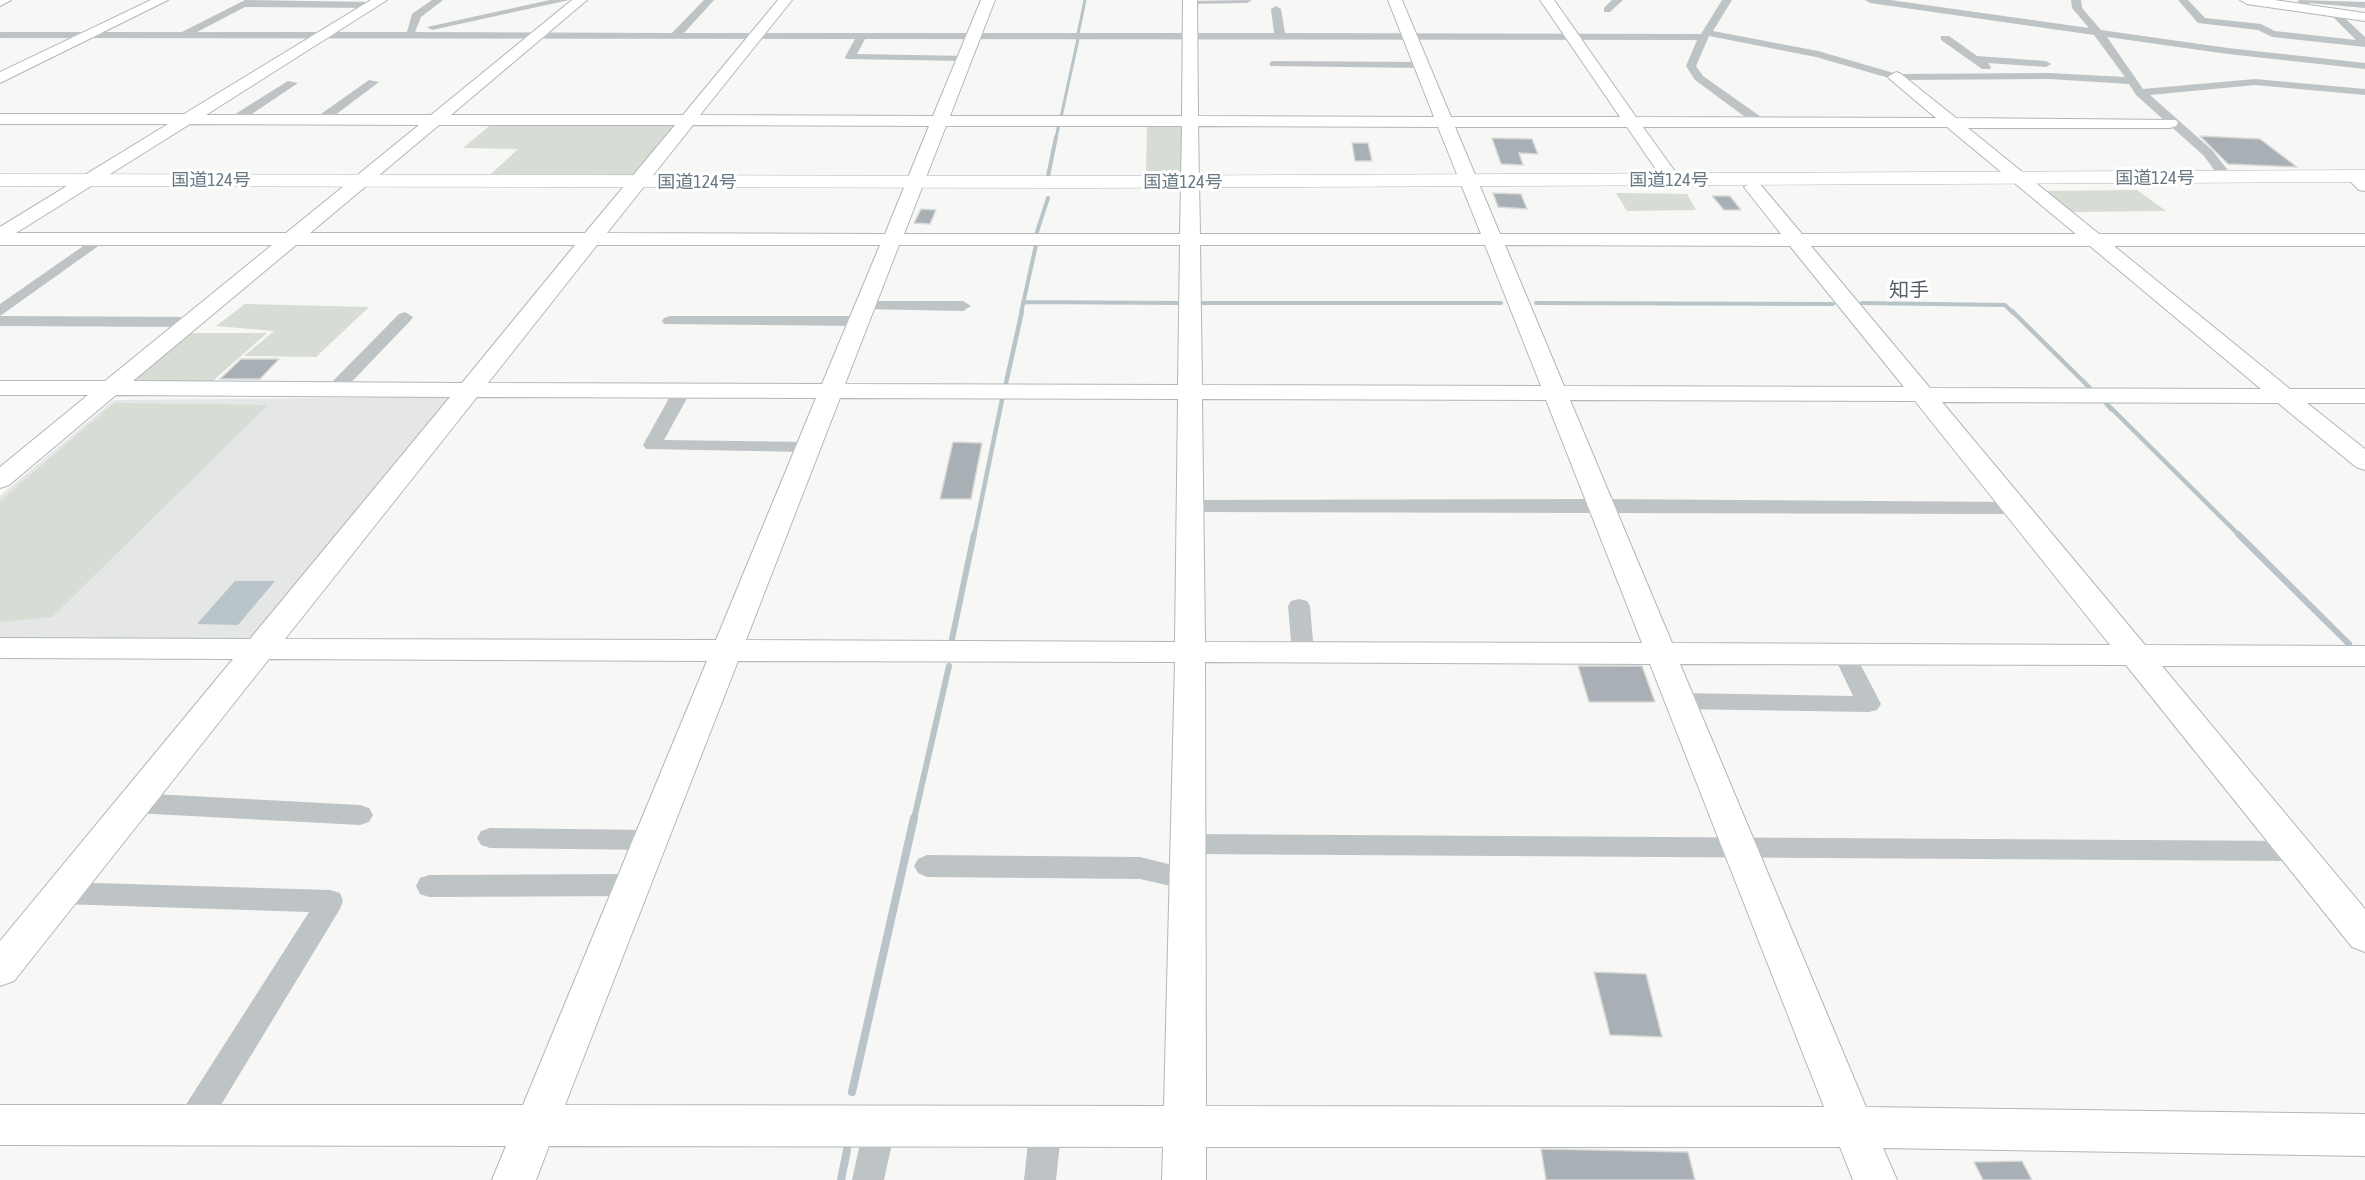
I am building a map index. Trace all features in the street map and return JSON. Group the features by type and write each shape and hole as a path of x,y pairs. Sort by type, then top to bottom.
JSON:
{"highway":[{"name":"国道124号","path":"0,187 84,184 1188,186 1672,180 2023,183 2227,178 2363,181"},
{"name":"国道124号","path":"0,180 84,184"},
{"name":"国道124号","path":"1470,184 1753,186 2363,181"}],"street":[{"path":"0,2 4,0"},
{"path":"0,78 161,0"},
{"path":"411,31 416,16 438,0"},
{"path":"391,35 564,0"},
{"path":"0,480 580,0"},
{"path":"675,36 709,0"},
{"path":"0,969 785,0"},
{"path":"514,1180 988,0"},
{"path":"1184,1180 1190,652 1188,186 1190,0 1247,0"},
{"path":"1395,0 1875,1180"},
{"path":"1547,0 1672,180"},
{"path":"1606,10 1618,0"},
{"path":"1727,0 1692,58 1691,66 1699,78 1760,122"},
{"path":"1870,0 2228,51 2365,66"},
{"path":"1942,22 1961,0"},
{"path":"2076,0 2077,8 2098,32 2140,93 2170,123 2208,153 2227,178"},
{"path":"2183,0 2202,21 2261,27 2272,34 2365,44"},
{"path":"2247,0 2333,12 2362,8"},
{"path":"2305,8 2303,0 2362,8"},
{"path":"182,36 243,4 376,2"},
{"path":"0,237 376,2"},
{"path":"252,15 271,4"},
{"path":"1276,9 1280,37"},
{"path":"2333,12 2365,44"},
{"path":"215,36 234,25"},
{"path":"0,35 1280,37 1706,35 1818,54 1896,77 2049,76 2131,81"},
{"path":"862,36 850,57 965,58"},
{"path":"1944,38 1999,77"},
{"path":"1974,59 2124,70"},
{"path":"1274,64 1420,64"},
{"path":"1896,77 2093,240 2184,311 2365,462"},
{"path":"322,119 373,82"},
{"path":"2140,93 2255,82 2365,92"},
{"path":"236,119 292,83"},
{"path":"0,119 2170,123"},
{"path":"1753,186 2365,936"},
{"path":"0,237 292,240 2365,240"},
{"path":"0,311 99,239"},
{"path":"670,321 862,313 963,306"},
{"path":"334,390 405,317"},
{"path":"0,321 192,322"},
{"path":"0,388 2365,396"},
{"path":"682,391 652,445 808,447"},
{"path":"1190,506 1600,505 2016,508"},
{"path":"1299,606 1303,653"},
{"path":"0,648 2365,656"},
{"path":"1680,700 1869,704 1844,654"},
{"path":"134,802 360,814"},
{"path":"490,838 650,840"},
{"path":"1188,844 2295,851"},
{"path":"927,866 1140,868 1188,879"},
{"path":"429,886 631,885"},
{"path":"61,893 330,901 191,1125"},
{"path":"0,1125 1854,1127 2365,1135"},
{"path":"868,1180 880,1125"},
{"path":"1040,1180 1046,1125"}],"shaded area":[{"path":"494,122 678,123 632,175 491,174 518,149 463,148"},
{"path":"1147,124 1183,124 1185,177 1146,177"},
{"path":"2137,190 2166,211 2070,212 2044,191"},
{"path":"1616,193 1687,194 1696,210 1627,211"},
{"path":"245,304 369,307 316,357 244,356 274,331 216,326"},
{"path":"188,333 267,333 207,386 129,383"},
{"path":"453,397 256,642 0,638 0,496 114,400"},
{"path":"114,403 268,405 52,617 0,622 0,501"},
{"path":"235,581 275,581 238,625 197,624"}],"building":[{"path":"2200,136 2260,139 2297,167 2228,164"},
{"path":"1492,138 1532,139 1538,154 1519,153 1523,165 1501,164"},
{"path":"1352,143 1368,143 1372,161 1355,161"},
{"path":"1493,193 1521,194 1527,209 1498,207"},
{"path":"1712,196 1730,196 1741,210 1724,210"},
{"path":"921,209 936,210 930,224 914,223"},
{"path":"241,359 279,359 260,379 220,379"},
{"path":"953,442 982,443 971,499 940,499"},
{"path":"1578,666 1642,666 1655,702 1589,702"},
{"path":"1594,972 1646,974 1662,1037 1610,1035"},
{"path":"1541,1149 1688,1152 1695,1180 1546,1180"},
{"path":"2022,1161 2032,1180 1983,1180 1974,1162"}],"waterway":[{"path":"1078,34 1085,0"},
{"path":"1061,117 1078,39"},
{"path":"1056,138 1059,124"},
{"path":"1048,176 1056,137"},
{"path":"1036,235 1048,198"},
{"path":"1023,302 1036,245"},
{"path":"1021,313 1023,302"},
{"path":"1023,302 1179,303"},
{"path":"1198,303 1501,303"},
{"path":"1536,303 1833,304"},
{"path":"1862,303 2005,305 2013,313"},
{"path":"1006,383 1022,311"},
{"path":"2012,311 2089,387"},
{"path":"974,536 1002,400"},
{"path":"2111,409 2105,402 2240,536"},
{"path":"952,639 974,534"},
{"path":"2238,534 2349,644"},
{"path":"914,819 949,666"},
{"path":"852,1092 914,818"},
{"path":"841,1180 847,1150"}],"district":[{"name":"知手","path":"1909,291"}]}
